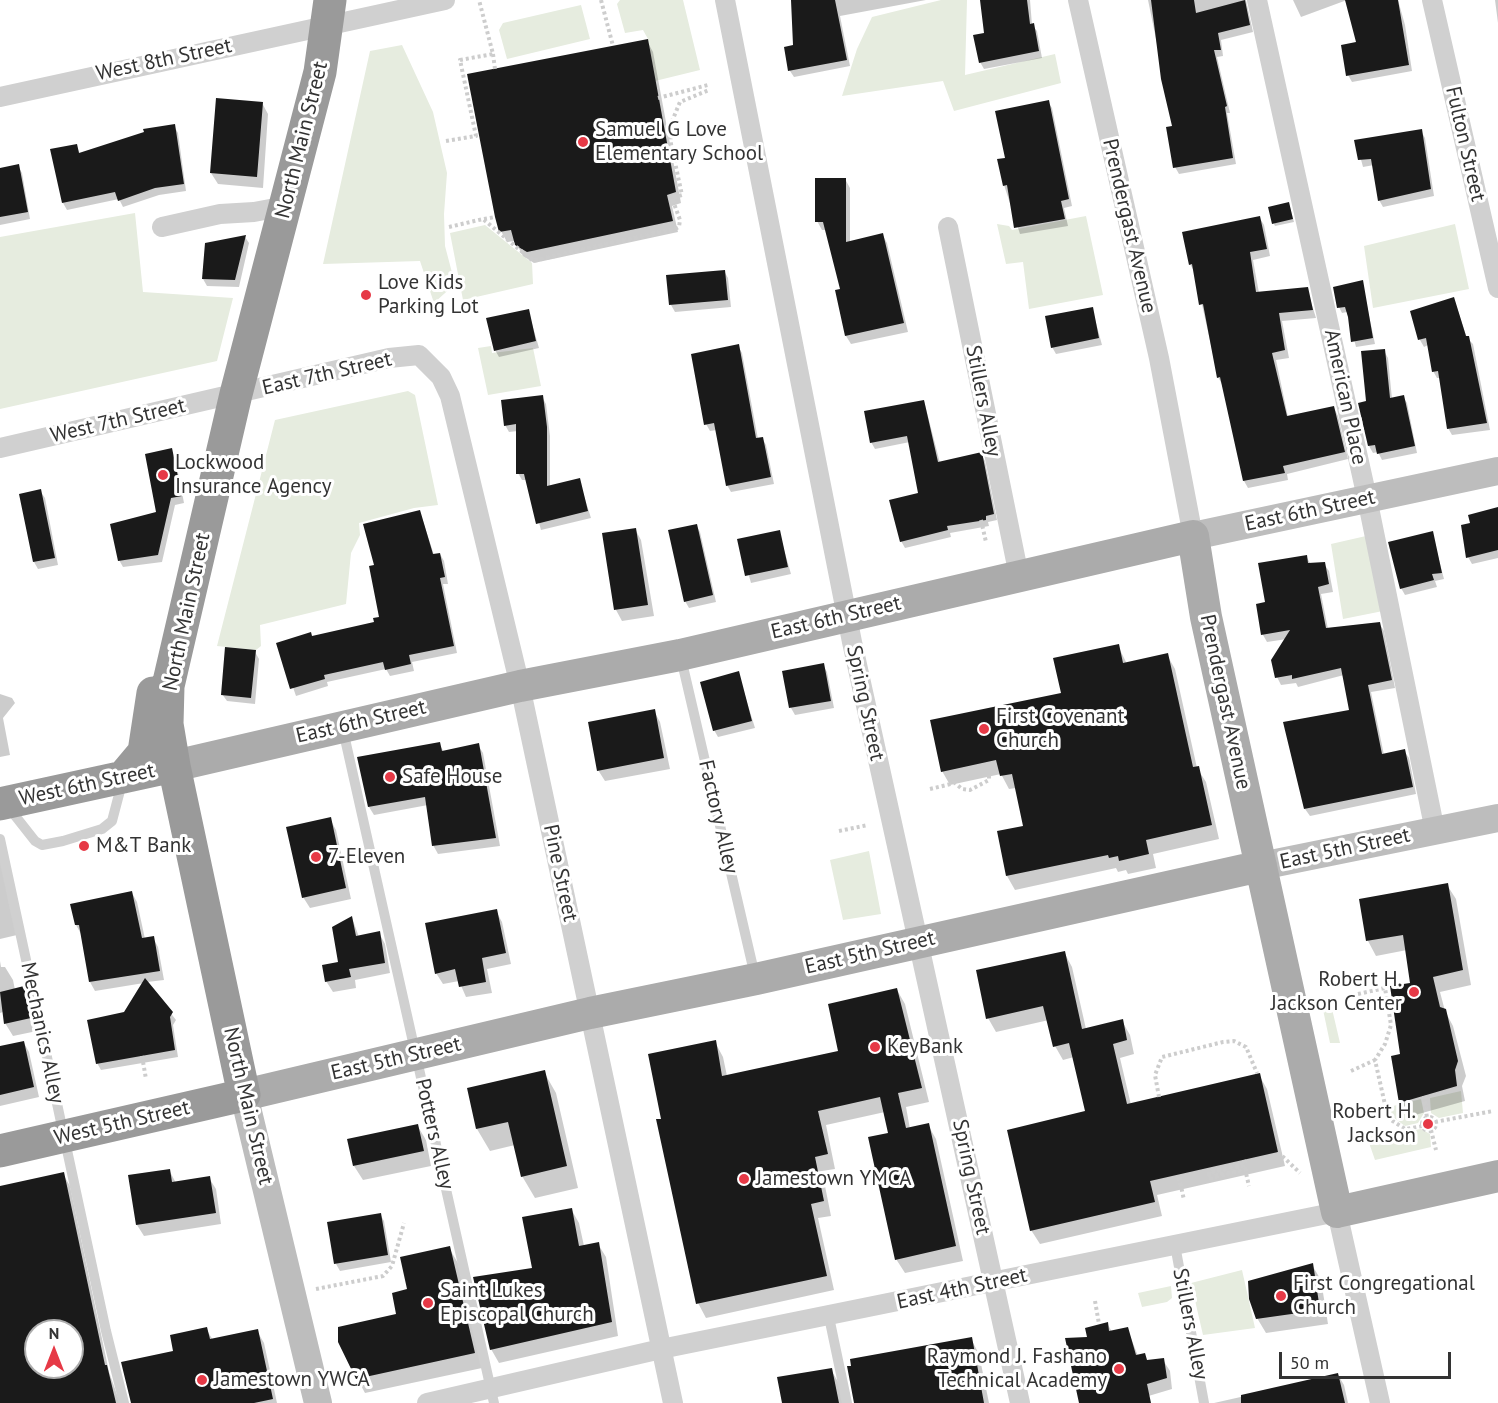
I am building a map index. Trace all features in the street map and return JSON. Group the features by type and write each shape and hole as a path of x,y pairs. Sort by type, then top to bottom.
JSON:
{"highway":[{"name":"North Main Street","path":"244,1095 174,766 167,724 168,686 236,394 320,72 329,12"},
{"path":"123,777 144,752 148,718 165,643 178,642"},
{"name":"West 6th Street","path":"2,803 174,766"},
{"name":"West 5th Street","path":"0,1151 244,1095"}],"main road":[{"name":"East 6th Street","path":"174,766 520,686 680,655 1193,536"},
{"name":"Prendergast Avenue","path":"1193,536 1206,617 1337,1212"},
{"name":"East 5th Street","path":"244,1095 590,1013 756,979 1262,866"},
{"name":"East 4th Street","path":"1337,1212 1498,1176"}],"street":[{"name":"West 8th Street","path":"0,97 329,12 445,0"},
{"name":"Spring Street","path":"725,0 847,615 1020,1403"},
{"name":"Prendergast Avenue","path":"1078,0 1159,358 1193,536"},
{"name":"American Place","path":"1257,0 1367,498 1435,831"},
{"name":"Fulton Street","path":"1432,0 1498,288"},
{"path":"162,227 220,214 254,212 286,206"},
{"name":"Stillers Alley","path":"948,227 1019,576"},
{"name":"East 7th Street","path":"236,394 389,358 419,355"},
{"name":"Pine Street","path":"419,355 441,377 450,396 520,686 672,1403"},
{"name":"West 7th Street","path":"0,448 236,394"},
{"name":"East 6th Street","path":"1193,536 1498,471"},
{"name":"East 5th Street","path":"1262,866 1498,818"},
{"name":"North Main Street","path":"244,1095 318,1403"},
{"name":"Prendergast Avenue","path":"1337,1212 1380,1403"},
{"name":"East 4th Street","path":"427,1403 492,1396 661,1349 829,1317 1337,1212"}],"lane":[{"name":"Factory Alley","path":"680,655 756,979"},
{"name":"Potters Alley","path":"342,726 492,1396"},
{"path":"2,803 35,841 42,845 63,841 102,830 112,821 123,777"},
{"name":"Mechanics Alley","path":"0,839 124,1403"},
{"name":"Stillers Alley","path":"1175,1245 1204,1403"},
{"path":"829,1317 847,1403"}],"path":[{"path":"479,0 495,69"},
{"path":"601,0 613,46"},
{"path":"446,141 476,135 460,60 493,54"},
{"path":"483,219 533,261 678,228 680,220 672,198 682,195 669,126 680,102 708,88 658,98"},
{"path":"449,227 495,217"},
{"path":"981,520 986,542"},
{"path":"930,789 956,783 962,789 970,790 989,780 989,775"},
{"path":"839,831 867,825"},
{"path":"1352,1071 1375,1060 1385,1044 1391,1025 1385,988 1358,994"},
{"path":"1159,1097 1155,1075 1162,1057 1223,1042 1234,1041 1246,1047 1257,1073"},
{"path":"142,1056 146,1079"},
{"path":"1375,1060 1388,1118 1406,1129 1423,1126"},
{"path":"1423,1126 1427,1118 1424,1096"},
{"path":"1427,1118 1436,1122 1493,1112"},
{"path":"1436,1122 1431,1130 1436,1150"},
{"path":"1423,1126 1431,1130"},
{"path":"1278,1152 1301,1174"},
{"path":"1244,1160 1245,1165 1209,1172 1209,1178 1245,1169 1249,1186"},
{"path":"1179,1177 1184,1200"},
{"path":"292,1294 383,1276 392,1266 404,1223"},
{"path":"1095,1301 1100,1324"}],"shaded area":[{"path":"620,0 683,0 700,70 655,81 648,39 643,30 625,33 617,4"},
{"path":"941,0 967,0 965,75 1055,54 1061,83 954,111 943,81 842,96 857,49 872,17"},
{"path":"581,5 590,39 507,59 499,30 503,23"},
{"path":"402,45 433,112 447,173 444,214 445,246 455,284 434,303 420,261 323,264 370,51"},
{"path":"135,213 143,292 233,298 217,361 0,409 0,237"},
{"path":"1086,216 1103,295 1029,309 1023,262 1006,264 997,224 1009,226 1012,230"},
{"path":"1455,224 1469,289 1373,308 1364,246"},
{"path":"485,225 532,263 533,284 463,300 450,233"},
{"path":"491,346 492,353 533,348 541,386 488,395 478,348"},
{"path":"408,391 415,395 438,505 414,508 359,523 360,535 351,553 346,604 260,625 261,646 256,650 217,646 275,420"},
{"path":"1366,536 1383,611 1343,619 1331,544"},
{"path":"869,851 881,914 843,920 830,860"},
{"path":"1329,996 1340,1043 1330,1043 1321,1000"},
{"path":"1461,1091 1463,1113 1439,1118 1431,1113 1430,1098"},
{"path":"1421,1099 1424,1113 1418,1123 1405,1126 1390,1115 1389,1107"},
{"path":"1421,1129 1430,1134 1431,1147 1375,1160 1367,1137 1378,1136 1390,1139 1403,1132"},
{"path":"1242,1270 1255,1328 1203,1335 1191,1283"},
{"path":"1171,1286 1172,1298 1167,1302 1142,1307 1138,1293"}],"building":[{"path":"791,0 835,0 847,60 788,71 784,47 793,45"},
{"path":"980,0 1027,0 1030,24 1034,23 1039,51 979,63 973,35 984,33"},
{"path":"1151,0 1194,0 1196,13 1245,0 1250,25 1218,33 1221,50 1214,50 1227,106 1225,107 1233,158 1173,168 1166,127 1172,126 1161,79"},
{"path":"1345,0 1398,0 1409,65 1346,76 1341,45 1356,42"},
{"path":"648,39 676,192 667,195 673,221 527,252 515,245 511,230 499,232 467,74"},
{"path":"216,98 263,102 257,177 210,173"},
{"path":"1049,100 1069,199 1061,201 1065,219 1014,228 1007,185 1003,186 997,159 1005,158 995,111"},
{"path":"175,124 184,184 155,188 118,201 115,192 62,203 50,149 77,144 79,153 144,132 143,129"},
{"path":"1422,129 1431,189 1378,201 1371,159 1358,160 1354,140"},
{"path":"19,164 28,212 0,217 0,168"},
{"path":"815,178 846,178 846,242 883,233 904,323 845,336 835,290 840,289 823,222 815,222"},
{"path":"1289,202 1293,219 1272,224 1268,207"},
{"path":"1260,216 1267,249 1250,252 1256,292 1308,287 1313,310 1279,313 1285,350 1272,353 1287,416 1334,406 1345,452 1283,466 1285,473 1243,481 1220,377 1217,378 1203,304 1199,305 1192,264 1189,265 1182,232"},
{"path":"246,235 235,280 202,279 205,243"},
{"path":"725,270 728,300 669,305 666,275"},
{"path":"1363,280 1373,338 1351,342 1345,307 1337,308 1333,287"},
{"path":"1454,297 1466,336 1469,336 1487,423 1447,429 1438,371 1432,372 1426,338 1418,340 1410,311"},
{"path":"1093,307 1099,338 1051,348 1045,316"},
{"path":"529,309 536,341 494,351 486,318"},
{"path":"739,344 756,438 763,437 771,477 726,486 714,423 704,425 691,354"},
{"path":"1385,349 1390,398 1404,395 1415,446 1377,454 1375,445 1368,446 1358,403 1366,401 1361,351"},
{"path":"543,395 547,427 547,486 580,478 588,511 536,524 524,474 516,474 516,424 504,426 501,400"},
{"path":"924,400 938,462 982,452 994,514 986,516 986,520 947,526 948,530 900,542 889,500 918,493 907,436 870,443 864,411"},
{"path":"172,448 182,496 171,498 158,555 118,561 110,524 156,512 145,454"},
{"path":"41,489 55,558 33,562 19,494"},
{"path":"1498,507 1498,550 1466,558 1461,525 1470,523 1468,515"},
{"path":"420,510 433,554 440,553 445,577 440,578 454,646 409,655 411,664 385,670 383,662 324,675 325,679 290,689 276,643 311,632 312,636 374,622 373,618 379,617 369,566 374,565 363,524"},
{"path":"697,524 713,595 684,602 668,530"},
{"path":"636,528 648,605 614,610 602,533"},
{"path":"780,530 788,567 745,576 737,539"},
{"path":"1433,531 1442,573 1432,574 1434,580 1400,589 1388,542"},
{"path":"1307,555 1308,563 1325,562 1329,584 1318,587 1326,628 1380,622 1392,680 1368,685 1382,754 1405,749 1413,787 1304,809 1283,722 1349,710 1341,668 1292,679 1292,675 1275,678 1271,660 1290,630 1261,635 1256,604 1265,602 1258,563"},
{"path":"1119,644 1123,663 1168,653 1193,767 1199,766 1212,825 1146,840 1149,854 1119,861 1118,856 1109,858 1108,855 1006,876 997,831 1023,826 1012,774 1000,776 996,760 941,772 930,720 1061,693 1053,658"},
{"path":"225,647 256,650 251,698 221,695"},
{"path":"824,663 831,701 789,708 782,671"},
{"path":"739,671 752,721 713,731 700,682"},
{"path":"655,709 664,758 597,771 588,722"},
{"path":"440,742 442,751 479,743 496,838 432,846 425,797 368,807 357,757"},
{"name":"7-Eleven","path":"331,817 346,888 302,898 286,827"},
{"name":"Robert H. Jackson Center","path":"1448,883 1463,970 1433,977 1440,1007 1446,1009 1458,1061 1455,1070 1457,1086 1399,1103 1391,1056 1400,1054 1390,986 1410,983 1403,935 1366,941 1359,899"},
{"path":"132,891 142,938 154,936 160,971 89,982 79,925 75,925 70,904"},
{"path":"497,909 506,953 482,958 486,982 459,987 455,969 435,974 425,923"},
{"path":"352,916 356,936 380,931 385,963 349,969 351,977 325,982 322,965 338,962 332,927"},
{"path":"1065,951 1082,1029 1123,1019 1127,1040 1113,1044 1127,1104 1260,1073 1278,1152 1150,1181 1155,1202 1030,1231 1007,1130 1085,1111 1069,1043 1053,1047 1043,1006 986,1019 976,970"},
{"path":"145,978 173,1012 170,1017 175,1050 96,1064 87,1020 124,1012"},
{"path":"24,986 31,1018 4,1024 0,992"},
{"path":"897,988 922,1088 898,1093 906,1128 929,1123 956,1246 895,1260 868,1137 888,1133 880,1097 818,1111 828,1154 815,1157 824,1201 811,1204 827,1276 696,1304 656,1119 661,1119 648,1054 716,1040 722,1076 838,1051 828,1004"},
{"path":"24,1041 34,1087 0,1095 0,1046"},
{"path":"545,1070 567,1166 521,1177 508,1122 476,1129 467,1088"},
{"path":"418,1124 424,1151 353,1166 347,1139"},
{"path":"170,1169 172,1182 210,1176 216,1213 136,1225 128,1175"},
{"path":"64,1172 105,1365 107,1365 116,1403 0,1403 0,1186"},
{"path":"572,1208 579,1246 599,1242 612,1322 490,1350 473,1277 532,1268 522,1217"},
{"path":"381,1213 388,1255 334,1264 327,1222"},
{"name":"Saint Lukes Episcopal Church","path":"450,1246 475,1353 356,1379 338,1342 338,1327 396,1314 392,1293 407,1289 400,1257"},
{"path":"1313,1263 1320,1310 1256,1319 1249,1299 1248,1281"},
{"name":"Raymond J. Fashano Technical Academy","path":"1108,1322 1109,1331 1128,1327 1136,1355 1145,1353 1147,1360 1164,1358 1167,1378 1147,1384 1151,1403 1079,1403 1065,1338 1087,1337 1085,1328"},
{"name":"Jamestown YWCA","path":"207,1327 210,1339 258,1329 273,1399 254,1403 131,1403 121,1362 173,1351 170,1335"},
{"path":"972,1337 984,1403 854,1403 847,1366 851,1366 850,1359"},
{"path":"832,1368 839,1403 782,1403 777,1377"},
{"path":"1338,1373 1345,1403 1241,1403 1241,1395"}],"place":[{"name":"Samuel G Love Elementary School","path":"583,142"},
{"name":"Love Kids Parking Lot","path":"366,295"},
{"name":"Lockwood Insurance Agency","path":"163,475"},
{"name":"First Covenant Church","path":"984,729"},
{"name":"Safe House","path":"390,777"},
{"name":"M&T Bank","path":"84,846"},
{"name":"7-Eleven","path":"316,857"},
{"name":"Robert H. Jackson Center","path":"1414,992"},
{"name":"KeyBank","path":"875,1047"},
{"name":"Robert H. Jackson","path":"1428,1124"},
{"name":"Jamestown YMCA","path":"744,1179"},
{"name":"First Congregational Church","path":"1281,1296"},
{"name":"Saint Lukes Episcopal Church","path":"428,1303"},
{"name":"Raymond J. Fashano Technical Academy","path":"1119,1369"},
{"name":"Jamestown YWCA","path":"202,1380"}]}
